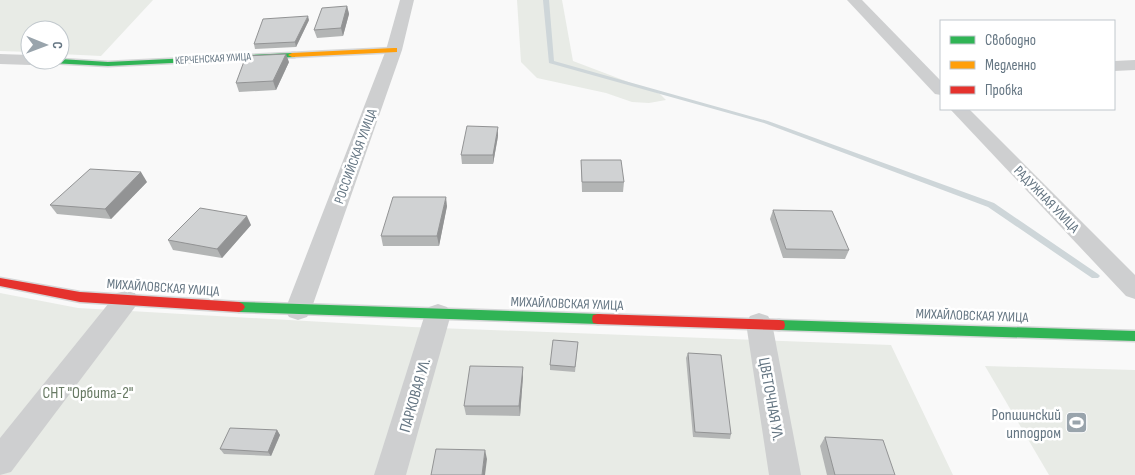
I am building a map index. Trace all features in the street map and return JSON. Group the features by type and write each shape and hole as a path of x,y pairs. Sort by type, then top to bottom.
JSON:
{"street":[{"name":"РОССИЙСКАЯ УЛИЦА","path":"298,310 394,50 407,0"},
{"path":"854,0 940,89"},
{"name":"КЕРЧЕНСКАЯ УЛИЦА","path":"70,62 108,64 394,50"},
{"name":"КЕРЧЕНСКАЯ УЛИЦА","path":"0,58 20,59"},
{"path":"1115,66 1135,65"},
{"path":"923,71 940,71"},
{"name":"РАДУЖНАЯ УЛИЦА","path":"960,110 1135,290"},
{"name":"МИХАЙЛОВСКАЯ УЛИЦА","path":"0,282 80,297 298,310 1135,336"},
{"path":"0,462 126,300"},
{"name":"ПАРКОВАЯ УЛ.","path":"390,475 438,314"},
{"name":"ЦВЕТОЧНАЯ УЛ.","path":"759,323 784,475"}],"green space":[{"path":"0,0 153,0 101,56 70,54 70,20 20,20 20,52 0,51"},
{"path":"517,0 562,0 573,61 660,94 666,100 649,103 632,102 606,93 537,78 521,62"},
{"name":"СНТ \"Орбита-2\"","path":"0,293 78,308 412,327 891,345 953,475 0,475"},
{"name":"Ропшинский ипподром","path":"985,366 1135,370 1135,475 1049,475"}],"building":[{"path":"347,6 341,28 314,30 322,8"},
{"path":"308,16 295,42 254,44 263,19"},
{"path":"286,54 273,81 236,83 246,56"},
{"path":"467,126 498,127 493,155 461,155"},
{"path":"581,160 621,160 624,182 582,182"},
{"path":"90,169 141,172 105,209 50,205"},
{"path":"393,197 446,197 437,236 381,236"},
{"path":"200,208 247,216 217,249 168,240"},
{"path":"773,210 832,211 849,250 786,249"},
{"path":"553,340 578,342 575,367 550,365"},
{"path":"688,353 721,355 731,434 695,432"},
{"path":"470,366 523,367 519,406 464,406"},
{"path":"230,428 277,430 268,452 220,449"},
{"path":"825,437 883,440 895,475 835,475"},
{"path":"436,449 485,450 482,475 431,475"}],"waterway":[{"path":"546,0 551,62 766,122 991,205 1095,276"}],"traffic: fast":[{"path":"70,62 108,64 292,55"},
{"path":"239,307 598,319"},
{"path":"779,325 1135,336"}],"traffic: slow":[{"path":"292,55 394,50"}],"traffic: jam":[{"path":"0,282 80,297 239,307"},
{"path":"598,319 779,325"}],"place":[{"name":"Ропшинский ипподром","path":"1077,423"}]}
